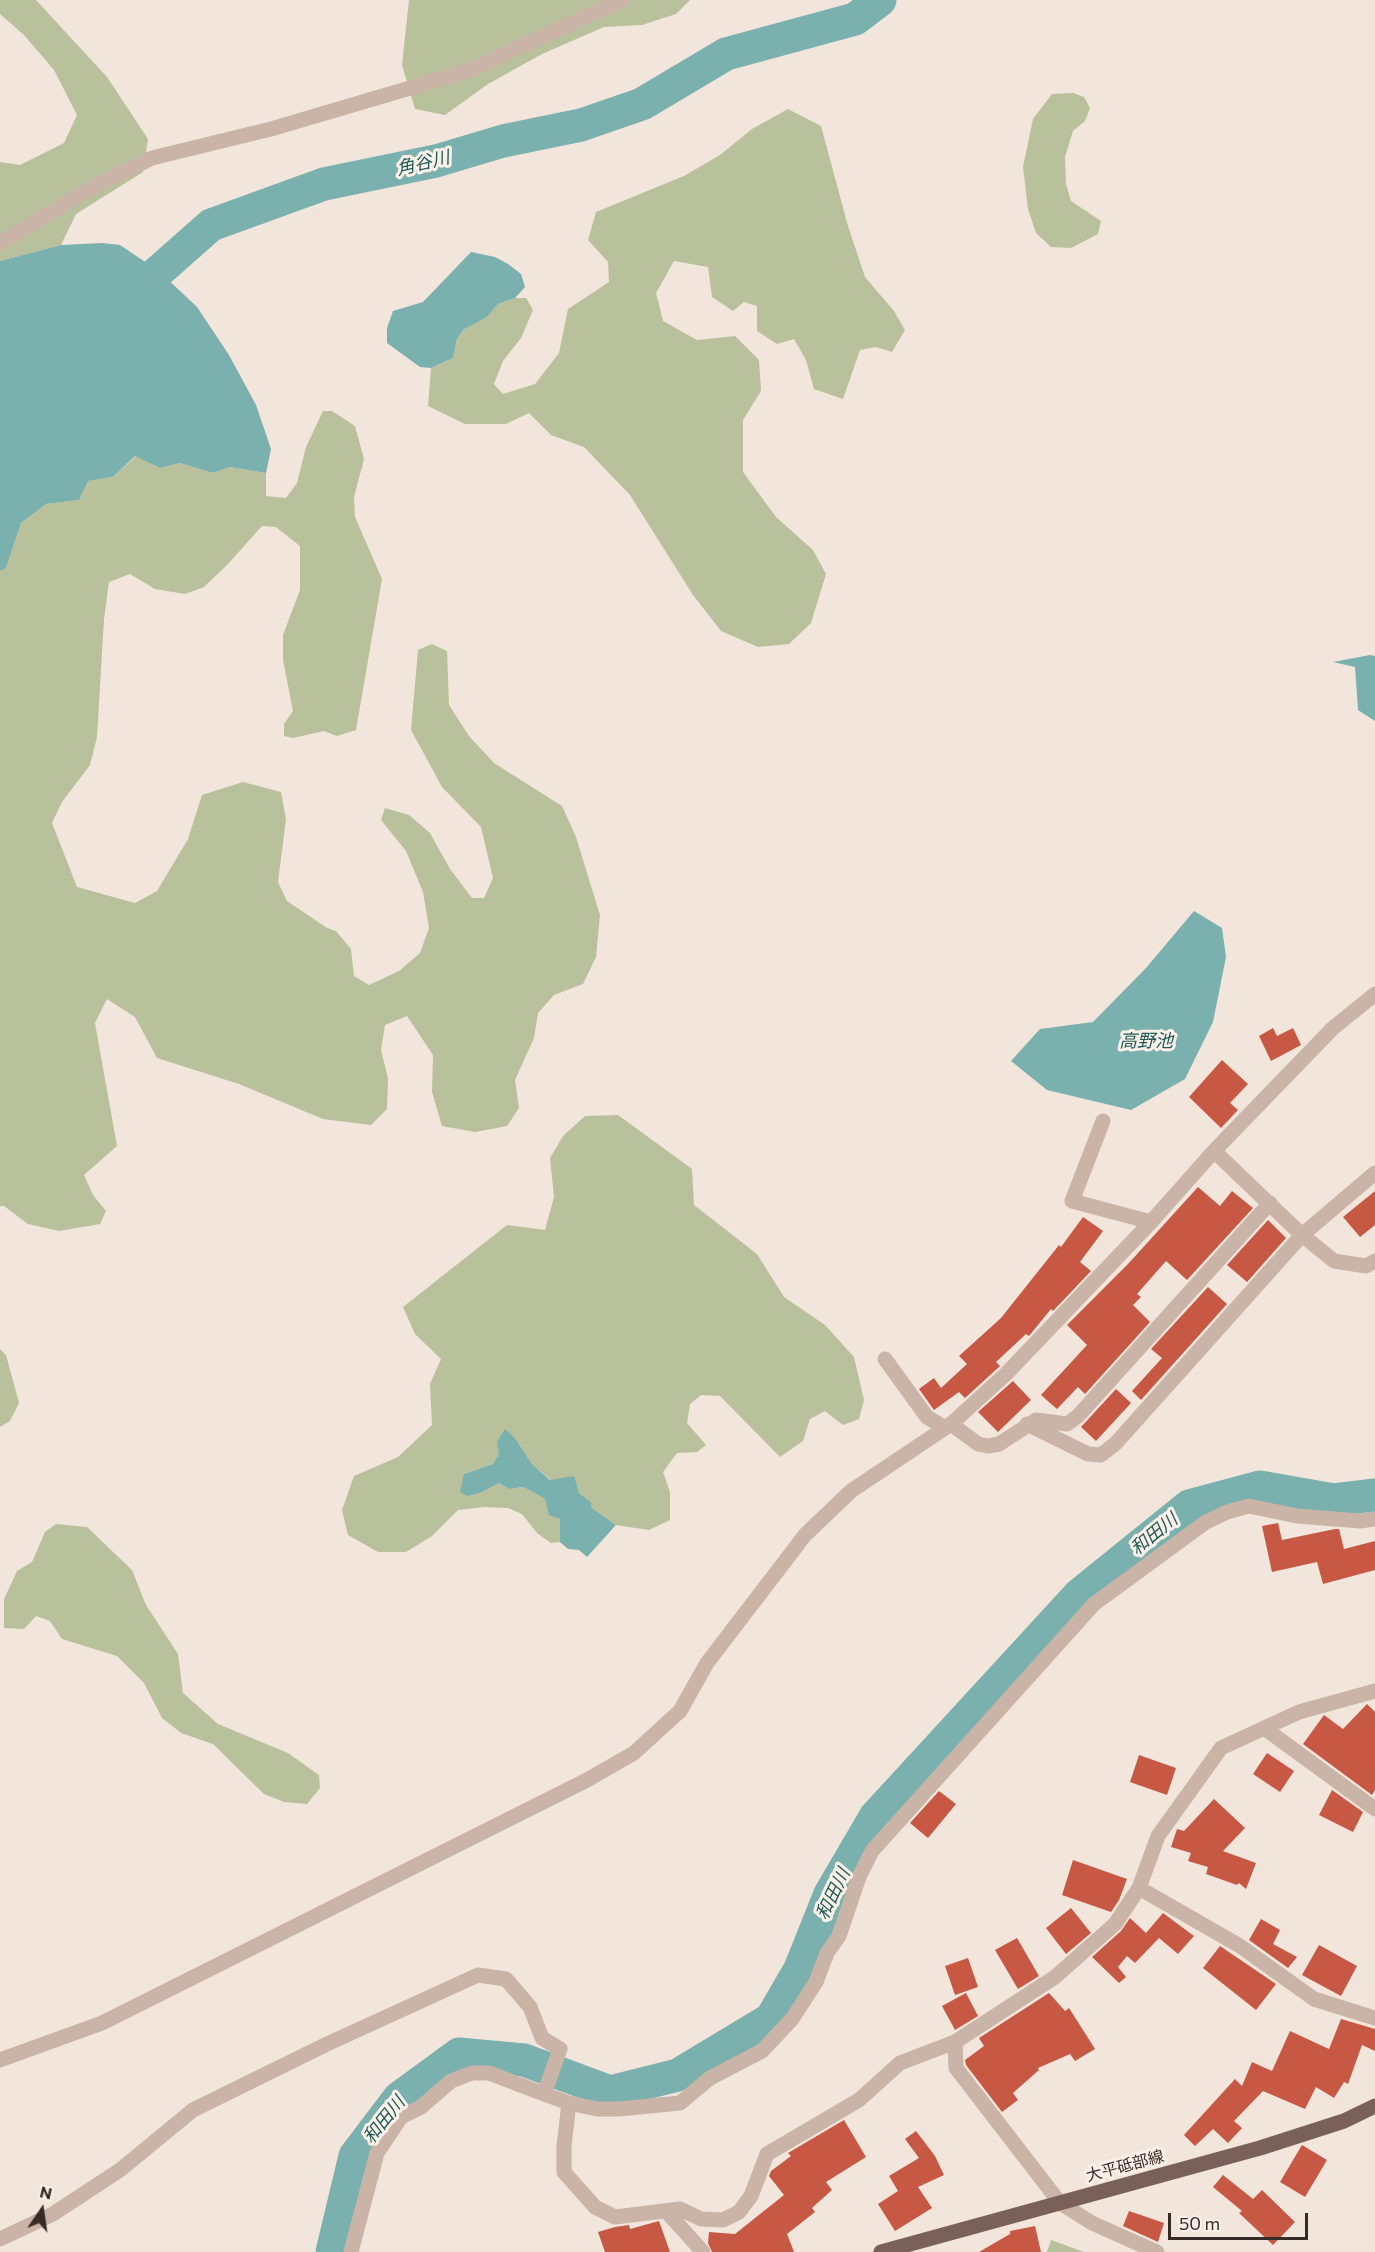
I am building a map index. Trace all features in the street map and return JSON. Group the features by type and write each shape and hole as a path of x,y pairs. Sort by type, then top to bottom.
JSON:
{"main road":[{"name":"大平砥部線","path":"881,2252 1260,2148 1344,2121 1375,2106"}],"street":[{"path":"0,243 98,185 152,158 271,129 468,71 622,0"},
{"path":"0,2060 102,2023 587,1780 634,1753 680,1711 707,1664 805,1535 851,1491 948,1426 1006,1374 1151,1222 1214,1151 1333,1028 1375,994"},
{"path":"1103,1121 1072,1201 1151,1222"},
{"path":"1214,1151 1334,1261 1366,1266 1375,1261"},
{"path":"1027,1424 1088,1454 1101,1455 1116,1443 1302,1234 1375,1173"},
{"path":"885,1359 927,1417 948,1426 978,1444 988,1446 999,1444 1036,1420 1067,1424 1078,1416 1270,1203"},
{"path":"351,2252 377,2153 401,2117 421,2107 451,2081 472,2073 489,2073 569,2103 597,2109 619,2109 680,2103 710,2078 762,2051 792,2019 816,1982 827,1953 839,1936 859,1877 872,1851 890,1829 1094,1604 1206,1522 1227,1512 1249,1506 1297,1516 1360,1521 1375,1519"},
{"path":"569,2103 564,2146 564,2172 595,2207 615,2217 680,2209 701,2219 723,2220 739,2212 751,2196 766,2154 859,2100 900,2063 955,2042 1055,1977 1114,1924 1139,1888 1158,1836 1221,1748 1299,1712 1375,1691"},
{"path":"1264,1728 1375,1809"},
{"path":"1139,1888 1240,1946 1314,1999 1375,2018"},
{"path":"0,2239 53,2214 120,2170 193,2110 327,2044 478,1975 506,1979 530,2007 542,2038 560,2049 544,2094"},
{"path":"955,2042 956,2068 1060,2203 1092,2223 1158,2252"},
{"path":"666,2211 703,2252"}],"green space":[{"path":"0,0 36,0 107,77 148,139 143,172 76,214 61,245 0,261 0,162 20,165 64,143 77,115 54,70 24,35 0,14"},
{"path":"409,0 690,0 676,14 642,25 604,27 542,54 488,84 445,115 415,109 402,65"},
{"path":"1073,93 1084,97 1090,108 1085,121 1073,131 1065,157 1066,184 1071,201 1101,221 1098,234 1071,248 1051,247 1036,233 1028,209 1023,167 1033,119 1052,94"},
{"path":"788,109 821,126 848,226 865,277 894,311 905,330 892,352 876,347 860,350 843,399 814,389 806,360 794,339 777,344 757,331 757,306 744,302 733,311 712,297 708,267 674,261 656,293 663,321 697,340 735,336 759,360 761,391 743,420 743,472 776,517 813,550 826,574 811,623 789,644 758,647 721,631 693,595 630,495 584,447 551,435 529,413 506,424 465,424 428,406 431,368 453,358 457,339 463,330 487,317 498,304 515,298 526,298 533,310 521,338 503,361 494,384 503,394 535,384 559,353 568,309 609,282 608,262 588,240 596,212 684,176 720,155 752,129"},
{"path":"323,411 332,411 355,426 364,459 354,497 355,517 382,579 356,730 337,736 324,731 293,738 284,736 284,724 293,711 283,660 283,635 300,590 300,546 276,527 262,526 204,587 185,594 155,589 130,574 109,582 104,619 97,737 90,765 62,802 52,823 77,887 135,903 157,891 188,839 202,795 243,782 281,792 286,819 278,882 287,901 327,928 336,931 351,949 354,976 369,985 399,971 420,953 429,928 423,892 406,851 381,820 385,808 409,815 430,833 450,869 472,898 484,898 493,878 481,827 442,787 411,730 418,650 432,644 447,651 449,705 469,736 494,763 562,806 576,837 600,915 596,957 583,984 554,995 538,1013 534,1038 515,1080 519,1108 507,1126 475,1132 442,1126 432,1092 433,1055 407,1016 385,1025 381,1050 388,1078 387,1109 371,1125 323,1119 239,1084 157,1058 135,1017 107,999 95,1023 117,1146 84,1175 93,1195 106,1211 100,1224 59,1231 28,1224 4,1206 0,1206 0,571 6,568 21,523 46,504 79,500 88,481 113,477 136,456 160,468 180,463 213,473 230,467 266,473 266,496 286,498 297,483 306,447"},
{"path":"618,1115 692,1169 694,1205 757,1254 784,1297 825,1325 854,1357 864,1400 859,1419 843,1425 825,1411 810,1419 803,1441 780,1457 720,1396 701,1395 690,1404 687,1423 706,1445 697,1452 677,1453 663,1472 670,1492 670,1520 649,1530 616,1525 592,1508 591,1502 579,1493 551,1480 532,1464 515,1438 493,1464 464,1474 468,1496 480,1493 499,1483 509,1489 523,1487 533,1492 545,1499 560,1519 560,1542 551,1543 537,1533 522,1514 508,1508 484,1507 458,1510 432,1536 406,1552 378,1552 348,1535 342,1510 354,1476 398,1457 432,1425 430,1384 441,1359 415,1334 403,1307 507,1225 545,1230 554,1197 550,1158 563,1136 585,1116"},
{"path":"0,1349 6,1355 19,1403 10,1421 0,1427"},
{"path":"56,1524 87,1527 132,1570 146,1605 178,1654 183,1693 218,1724 288,1753 319,1775 320,1788 307,1804 284,1802 264,1794 213,1744 181,1733 162,1718 144,1683 117,1656 62,1639 50,1621 36,1616 24,1629 4,1628 4,1599 17,1571 32,1562 45,1532"},
{"path":"1051,2240 1084,2252 1047,2252"}],"water":[{"path":"102,243 120,245 160,272 197,307 229,355 256,405 271,449 266,473 230,467 213,473 180,463 160,468 135,456 113,477 88,481 79,500 46,504 21,523 6,568 0,571 0,261 61,245"},
{"path":"471,252 495,257 508,264 521,274 525,287 515,298 498,304 487,317 463,330 457,339 453,358 431,368 420,367 387,343 387,328 393,311 423,302"},
{"path":"1375,656 1375,721 1358,710 1355,667 1333,662"},
{"name":"高野池","path":"1194,911 1222,928 1226,957 1213,1022 1185,1079 1131,1110 1047,1090 1011,1061 1040,1029 1093,1022 1146,968"},
{"path":"505,1429 515,1438 532,1464 550,1480 574,1476 579,1493 591,1502 592,1508 616,1525 587,1557 579,1550 568,1549 560,1542 560,1519 549,1515 545,1499 533,1492 523,1487 509,1489 499,1483 480,1493 468,1496 460,1492 464,1474 493,1464 499,1454 497,1442"}],"building":[{"path":"1273,1028 1277,1036 1293,1028 1301,1045 1271,1061 1259,1036"},
{"path":"1222,1060 1248,1084 1230,1103 1238,1110 1221,1128 1189,1097"},
{"path":"1198,1187 1220,1206 1232,1191 1253,1208 1187,1280 1166,1261 1137,1294 1141,1297 1133,1305 1150,1322 1085,1394 1078,1387 1057,1409 1041,1395 1087,1345 1067,1325 1128,1264"},
{"path":"1375,1191 1375,1225 1360,1237 1343,1217"},
{"path":"1083,1217 1103,1231 1080,1262 1091,1271 1053,1311 1051,1309 1029,1336 1026,1334 996,1362 1000,1366 965,1398 959,1392 934,1410 919,1389 934,1378 941,1388 967,1364 959,1356 1001,1318 1059,1245 1061,1247"},
{"path":"1268,1220 1286,1238 1247,1282 1227,1265"},
{"path":"1208,1287 1227,1304 1141,1400 1132,1391 1162,1358 1151,1349"},
{"path":"1013,1381 1031,1400 998,1432 978,1412"},
{"path":"1116,1389 1131,1403 1096,1441 1081,1427"},
{"path":"1278,1523 1282,1540 1339,1529 1344,1549 1375,1541 1375,1570 1323,1584 1317,1562 1272,1572 1262,1526"},
{"path":"1367,1704 1375,1712 1375,1790 1372,1795 1303,1744 1324,1715 1343,1729"},
{"path":"1267,1753 1294,1771 1280,1792 1253,1774"},
{"path":"1139,1755 1176,1768 1167,1795 1130,1782"},
{"path":"1332,1790 1363,1812 1353,1832 1319,1815"},
{"path":"939,1791 956,1804 928,1838 910,1823"},
{"path":"1214,1799 1245,1828 1223,1851 1256,1863 1246,1889 1239,1883 1237,1885 1206,1874 1208,1867 1188,1861 1191,1853 1171,1847 1177,1829 1184,1831"},
{"path":"1073,1860 1127,1879 1119,1900 1111,1912 1062,1895"},
{"path":"1071,1908 1091,1933 1066,1954 1046,1928"},
{"path":"1163,1913 1194,1936 1178,1954 1159,1938 1135,1963 1127,1956 1118,1967 1126,1977 1119,1983 1092,1957 1121,1931 1130,1918 1146,1933"},
{"path":"1261,1919 1280,1930 1273,1944 1297,1957 1288,1968 1249,1940"},
{"path":"1017,1938 1039,1976 1018,1989 995,1950"},
{"path":"1319,1945 1357,1966 1341,1996 1302,1975"},
{"path":"1220,1946 1276,1984 1256,2010 1203,1968"},
{"path":"968,1958 978,1987 955,1995 945,1966"},
{"path":"966,1993 978,2016 955,2030 942,2006"},
{"path":"1049,1993 1065,2011 1069,2008 1095,2049 1075,2061 1070,2054 1038,2068 1039,2070 1013,2093 1018,2100 1002,2112 966,2065 965,2060 984,2046 979,2038"},
{"path":"1341,2019 1375,2029 1375,2051 1362,2045 1348,2084 1344,2082 1334,2098 1316,2087 1305,2109 1263,2091 1234,2121 1242,2128 1228,2143 1213,2129 1195,2146 1184,2135 1235,2079 1242,2086 1252,2062 1272,2071 1290,2031 1329,2049"},
{"path":"844,2120 866,2157 826,2182 832,2190 812,2208 815,2212 787,2234 794,2252 712,2252 708,2243 709,2232 735,2234 784,2195 769,2176 771,2171 791,2156 788,2153"},
{"path":"916,2131 935,2156 944,2175 918,2187 932,2208 895,2231 878,2204 898,2191 889,2176 919,2158 905,2139"},
{"path":"1302,2145 1327,2160 1305,2197 1280,2182"},
{"path":"1223,2175 1253,2199 1262,2190 1295,2222 1273,2245 1239,2213 1242,2211 1213,2187"},
{"path":"1129,2211 1164,2223 1158,2242 1123,2226"},
{"path":"659,2221 670,2252 605,2252 598,2232 629,2225 630,2229"},
{"path":"1035,2226 1041,2252 979,2252 1010,2234 1010,2231"}],"waterway":[{"name":"角谷川","path":"125,301 211,225 324,184 436,161 503,141 581,125 642,104 726,54 855,19 880,0"},
{"name":"和田川","path":"332,2252 355,2156 399,2098 459,2054 524,2060 610,2092 678,2075 771,2019 800,1969 830,1894 875,1817 1080,1594 1189,1506 1260,1487 1334,1500 1375,1495"}]}
